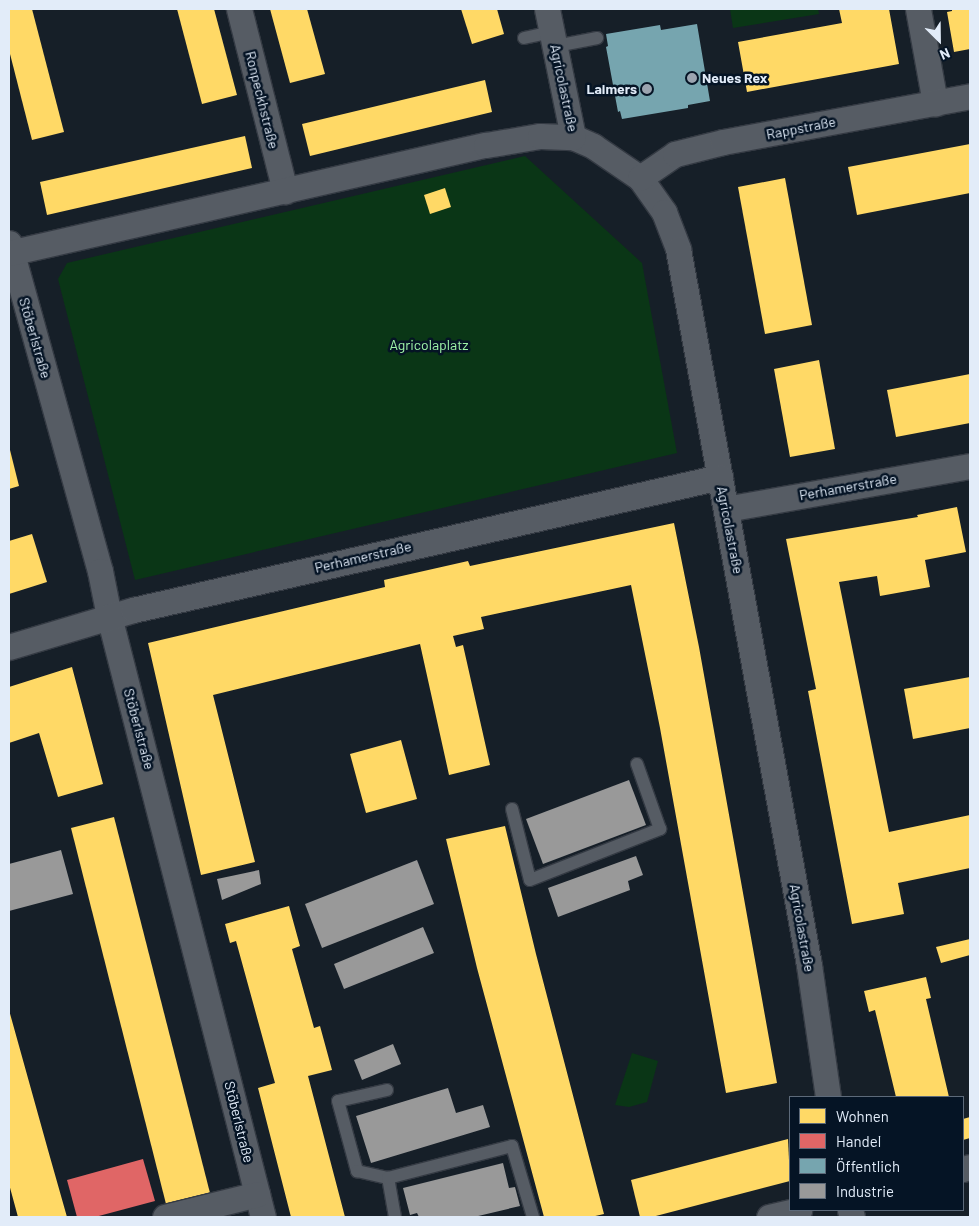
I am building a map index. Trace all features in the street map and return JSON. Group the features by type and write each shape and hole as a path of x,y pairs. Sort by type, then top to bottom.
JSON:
{"street":[{"name":"Ronpeckhstraße","path":"238,9 285,191"},
{"path":"918,9 935,102"},
{"name":"Agricolastraße","path":"552,29 573,137 593,146 640,178 664,212 678,249 807,955 828,1096"},
{"name":"Rappstraße","path":"640,178 676,154 704,147 970,96"},
{"path":"10,249 285,191 486,145 540,136 573,137"},
{"name":"Stöberlstraße","path":"10,249 100,572 109,616 260,1206"},
{"name":"Perhamerstraße","path":"726,509 970,466"},
{"name":"Perhamerstraße","path":"9,647 109,616 720,477"},
{"path":"165,1217 260,1206"},
{"path":"770,1217 795,1211"}],"lane":[{"path":"524,38 552,29 597,38"},
{"path":"512,809 530,880 660,829 637,764"},
{"path":"387,1090 338,1101 357,1171 388,1178 512,1146 533,1217"},
{"path":"388,1178 395,1217"}],"green space":[{"path":"730,9 818,9 819,14 733,28"},
{"name":"Agricolaplatz","path":"525,156 642,263 677,453 135,580 58,279 67,263"},
{"path":"632,1053 658,1061 647,1102 629,1107 615,1105"}],"building: Wohnen":[{"path":"9,9 32,9 64,132 32,140 9,50"},
{"path":"177,9 214,9 237,95 202,104"},
{"path":"270,9 307,9 325,74 290,83"},
{"path":"461,9 497,9 504,34 472,44"},
{"path":"839,9 889,9 899,64 747,92 738,42 842,23"},
{"path":"952,9 970,9 970,49 954,52 947,12 952,11"},
{"path":"485,80 492,112 310,156 302,124"},
{"path":"245,136 252,168 47,215 40,182"},
{"path":"970,144 970,193 857,215 848,167"},
{"path":"785,178 812,325 765,334 738,187"},
{"path":"445,188 451,207 430,214 424,195"},
{"path":"819,360 835,449 790,457 774,369"},
{"path":"970,374 970,423 896,437 887,390"},
{"path":"9,446 19,486 9,489"},
{"path":"957,507 966,552 925,560 930,587 880,596 877,576 839,582 889,832 970,815 970,868 898,883 904,914 852,924 808,691 816,689 786,539 918,517 917,515"},
{"path":"674,523 699,647 777,1083 726,1093 660,728 631,585 481,617 484,629 453,636 456,647 463,645 490,765 449,775 420,644 213,695 255,862 201,875 148,643 385,587 384,580 468,561 470,566"},
{"path":"32,534 47,582 9,594 9,541"},
{"path":"72,667 103,784 58,797 39,733 9,743 9,687"},
{"path":"970,677 970,728 913,739 904,689"},
{"path":"401,740 417,799 366,813 350,754"},
{"path":"114,817 210,1193 166,1204 71,828"},
{"path":"505,826 536,954 604,1214 591,1217 544,1217 477,968 446,839"},
{"path":"289,906 300,946 292,949 314,1028 320,1026 332,1070 308,1076 345,1217 291,1217 258,1088 275,1083 236,941 230,943 225,924"},
{"path":"970,939 970,955 941,963 936,947"},
{"path":"926,977 931,998 926,999 949,1096 896,1096 875,1010 869,1012 864,991"},
{"path":"9,1010 67,1217 18,1217 9,1184"},
{"path":"970,1117 970,1138 964,1140 964,1119"},
{"path":"788,1139 789,1181 652,1217 640,1217 631,1180"}],"building: Handel":[{"path":"143,1159 155,1201 95,1217 77,1217 67,1180"}],"building: Öffentlich":[{"path":"697,24 710,101 688,105 688,108 622,119 620,111 618,112 606,47 608,46 606,34 660,25 661,30"}],"building: Industrie":[{"path":"629,780 646,825 543,864 526,819"},
{"path":"61,850 73,894 9,911 9,864"},
{"path":"636,856 643,875 628,881 630,890 558,917 548,888"},
{"path":"417,860 434,904 322,948 305,904"},
{"path":"259,870 261,884 222,900 217,879"},
{"path":"423,927 434,953 344,989 334,964"},
{"path":"393,1044 401,1064 362,1080 354,1060"},
{"path":"448,1088 456,1113 483,1105 490,1127 371,1163 356,1116"},
{"path":"503,1163 509,1188 515,1187 520,1206 474,1217 419,1217 417,1213 410,1215 403,1188"}],"place":[{"name":"Neues Rex","path":"692,78"},
{"name":"Laimers","path":"647,89"}]}
